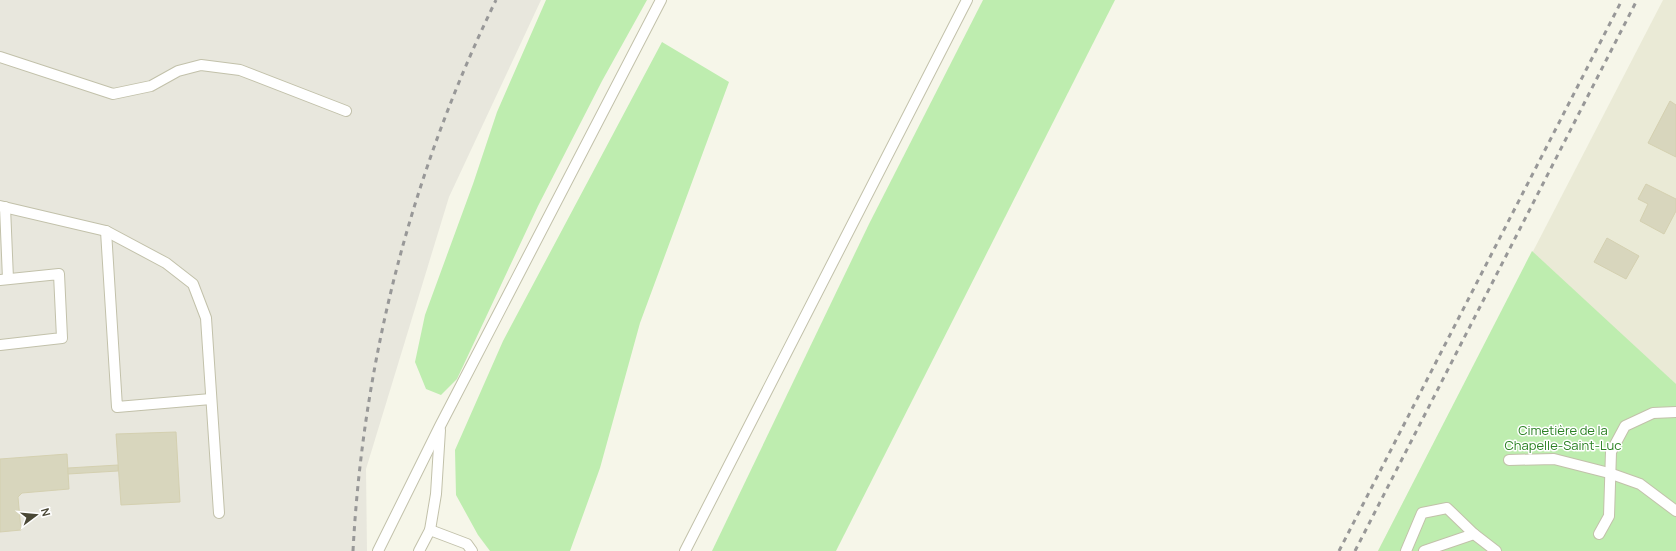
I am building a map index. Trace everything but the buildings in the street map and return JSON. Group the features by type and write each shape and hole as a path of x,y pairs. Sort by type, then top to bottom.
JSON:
{"lane":[{"path":"378,551 440,426 661,0"},
{"path":"685,551 967,0"},
{"path":"0,57 113,94 151,86 178,71 201,65 240,70 346,111"},
{"path":"0,345 62,338 60,274 4,279 3,207 106,231 166,263 193,284 206,318 219,513"},
{"path":"106,231 117,407 211,399"},
{"path":"1598,534 1609,516 1609,473 1611,452 1625,426 1653,413 1676,412"},
{"path":"419,551 430,530 436,494 440,426"},
{"path":"1509,460 1554,459 1609,473 1640,484 1676,511"},
{"path":"1406,551 1422,514 1447,508 1474,534 1496,551"},
{"path":"430,530 467,544 472,551"},
{"path":"1424,551 1474,534"}],"shaded area":[{"path":"0,0 541,0 449,197 366,469 367,551 0,551"},
{"name":"Cimetière de la Chapelle-Saint-Luc","path":"1663,0 1676,0 1676,551 1378,551"}],"green space":[{"path":"546,0 647,0 602,81 538,206 457,379 441,395 426,389 415,362 425,315 473,184 497,112"},
{"path":"983,0 1115,0 836,551 712,551 869,224"},
{"path":"662,42 729,82 640,323 600,468 570,551 490,551 478,535 456,495 455,450 503,341"},
{"name":"Cimetière de la Chapelle-Saint-Luc","path":"1532,251 1676,384 1676,551 1378,551"}],"railway":[{"path":"353,551 359,480 368,409 380,338 397,268 416,200 440,132 466,65 496,0"},
{"path":"1339,551 1622,0"},
{"path":"1355,551 1637,0"}]}
